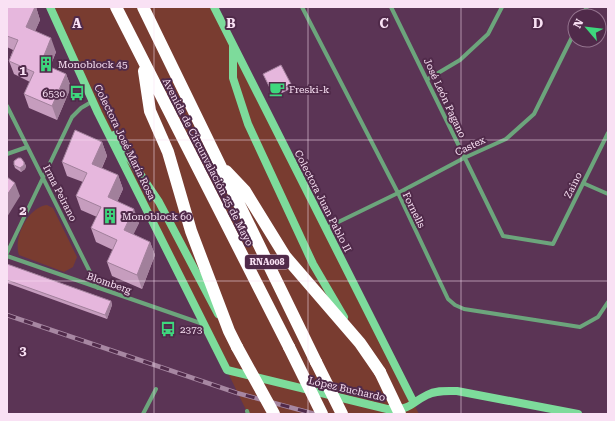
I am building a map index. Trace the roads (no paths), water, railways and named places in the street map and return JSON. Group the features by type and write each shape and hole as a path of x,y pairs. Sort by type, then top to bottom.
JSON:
{"highway":[{"name":"Avenida de Circunvalación 25 de Mayo","path":"116,7 322,414"},
{"name":"Avenida de Circunvalación 25 de Mayo","path":"143,7 342,414"},
{"path":"141,58 150,111 168,152 191,232 229,331 274,414"},
{"path":"217,161 245,191 285,256 360,343 380,372 400,414"}],"main road":[{"name":"Colectora José María Rosa","path":"50,7 98,113 227,370"},
{"name":"Colectora Juan Pablo II","path":"214,7 414,404"},
{"path":"233,43 233,78 248,124 313,264 334,303 360,343"},
{"path":"98,113 159,202 213,305 229,331"},
{"name":"López Buchardo","path":"227,370 387,409 404,409 427,395 438,391 457,391 578,414"}],"street":[{"name":"Fornells","path":"302,7 398,194 448,299 455,305 464,309 580,327 598,318 608,302"},
{"name":"José León Pagano","path":"391,7 428,79 464,158 503,236 553,244"},
{"path":"428,79 460,60 488,34 502,7"},
{"name":"Castex","path":"326,228 398,194 464,158 506,139 534,114 567,47"},
{"path":"7,254 72,117 81,108 93,101"},
{"name":"Irma Peirano","path":"7,106 98,288"},
{"name":"Zaino","path":"553,244 608,133"},
{"path":"7,154 27,147"},
{"path":"583,183 608,194"},
{"name":"Blomberg","path":"7,254 98,288 205,325"},
{"path":"143,414 156,389"}],"railway":[{"path":"7,315 237,393 315,414"}],"place":[{"name":"Monoblock 45","path":"46,64"},
{"name":"Freski-k","path":"277,89"},
{"name":"6530","path":"77,93"},
{"name":"Monoblock 60","path":"110,216"},
{"name":"2373","path":"168,329"}]}
